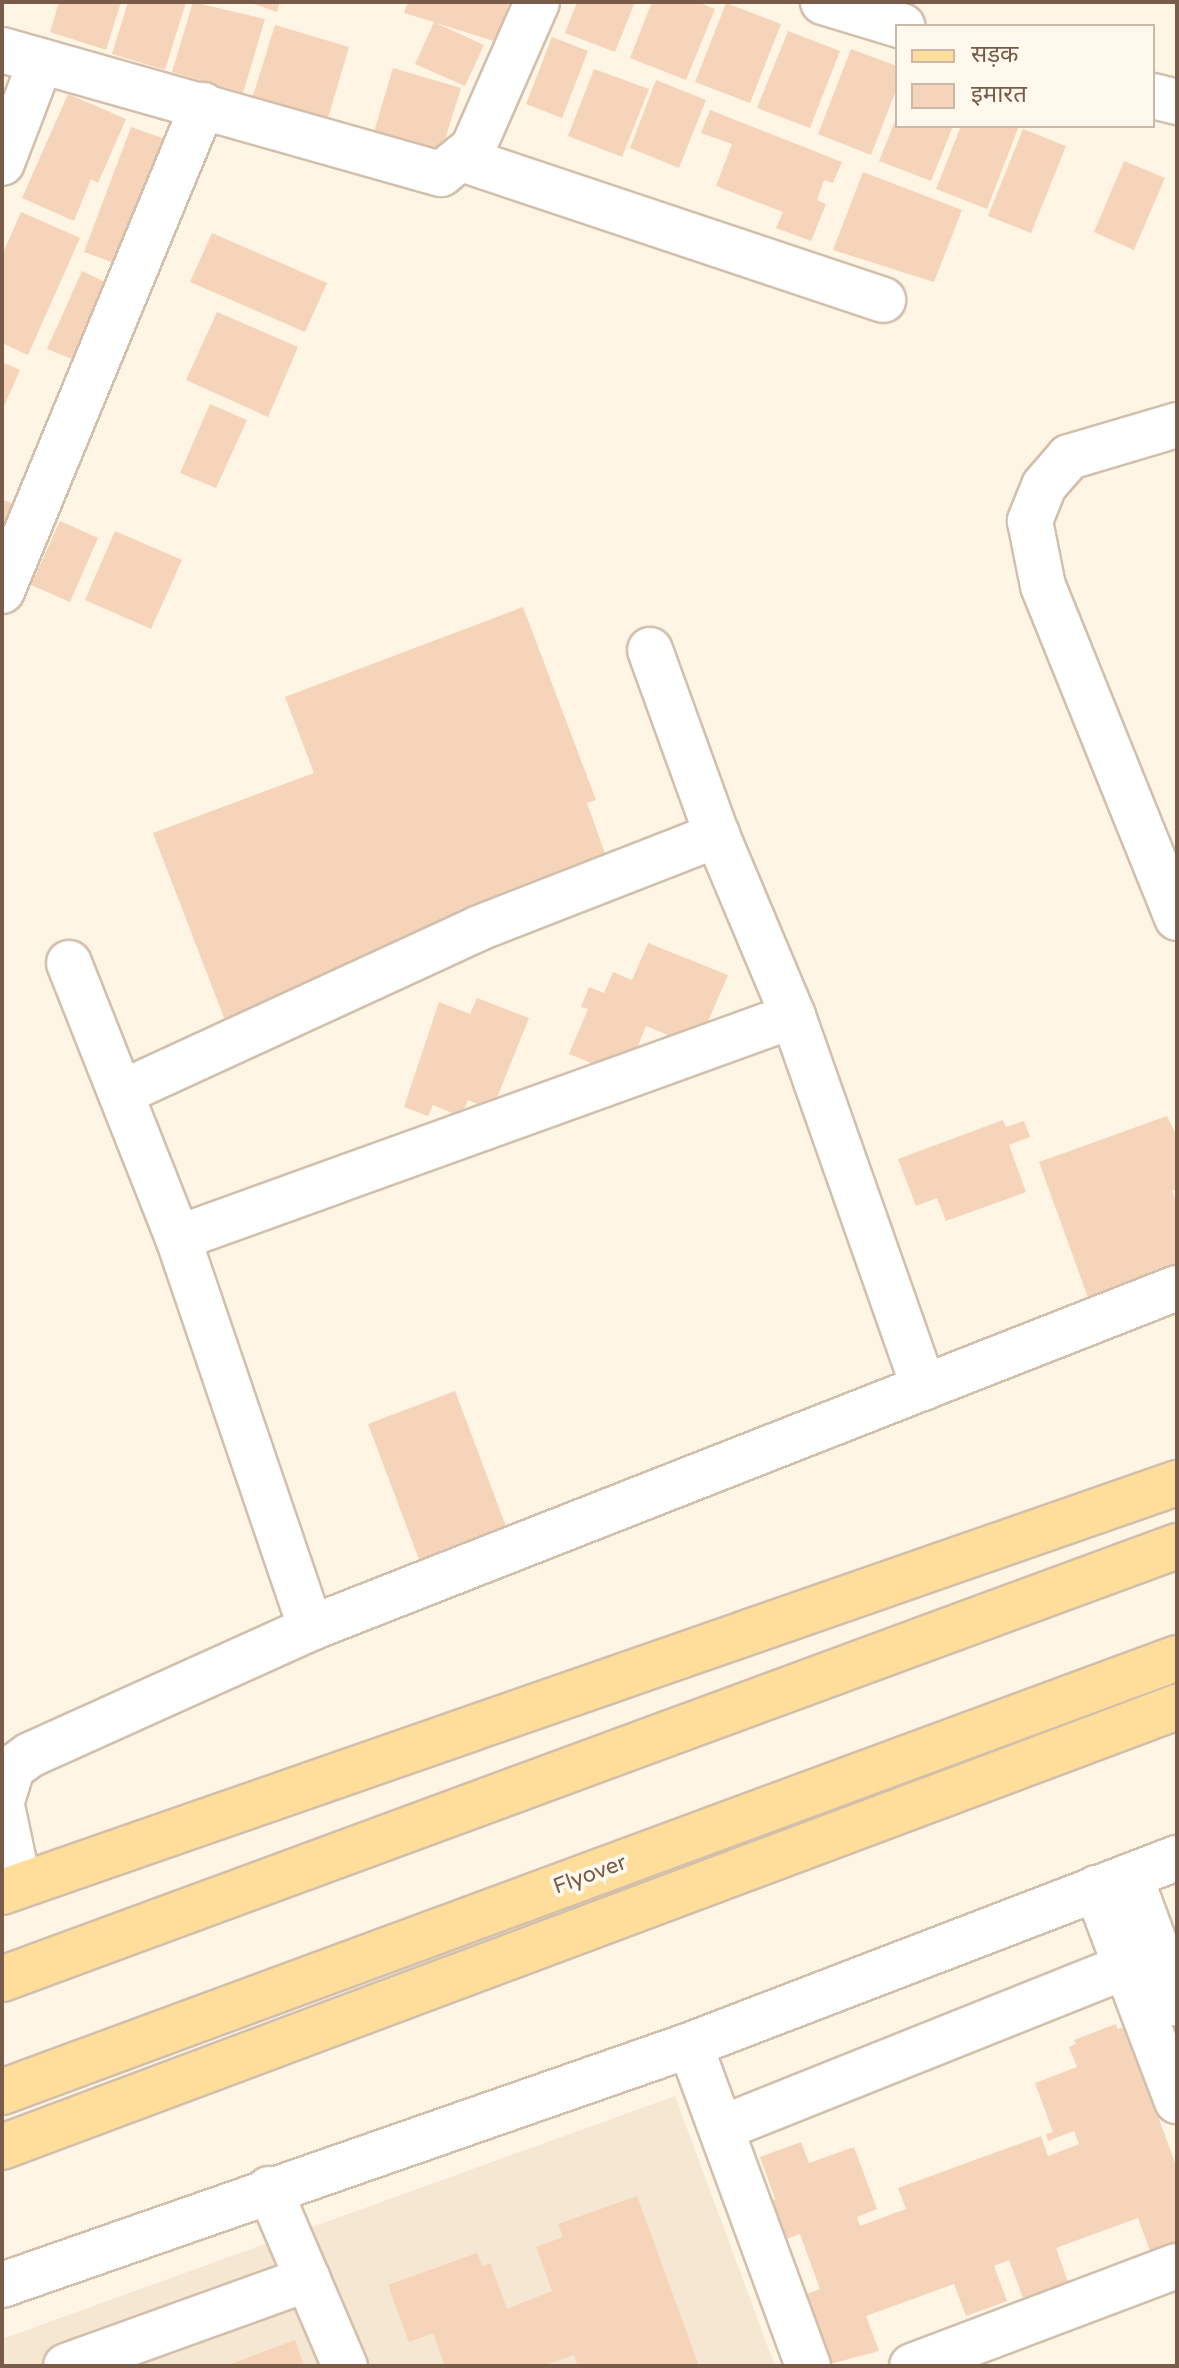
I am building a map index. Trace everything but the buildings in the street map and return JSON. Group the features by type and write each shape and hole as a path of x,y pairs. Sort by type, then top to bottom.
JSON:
{"main road":[{"path":"11,1888 1177,1483"},
{"path":"2,1979 1177,1546"},
{"name":"Flyover","path":"2,2092 1177,1658"},
{"path":"2,2147 1177,1707"}],"street":[{"path":"2,163 22,56 203,105 419,171 441,174 465,160 537,2"},
{"path":"823,2 895,24"},
{"path":"1155,96 1177,102"},
{"path":"2,591 203,105"},
{"path":"465,160 883,300"},
{"path":"1177,425 1069,457 1044,486 1030,521 1043,586 1177,918"},
{"path":"650,650 717,835 793,1016 924,1388"},
{"path":"121,1093 479,928 717,835"},
{"path":"69,963 178,1238 311,1628"},
{"path":"178,1238 793,1016"},
{"path":"11,1888 3,1792 12,1768 30,1755 311,1628 1177,1288"},
{"path":"2,2285 269,2189 690,2045 1177,1858"},
{"path":"1113,1882 1162,1979 1177,2101"},
{"path":"722,2128 1162,1979"},
{"path":"690,2045 808,2366"},
{"path":"269,2189 345,2366"},
{"path":"912,2366 1177,2266"},
{"path":"66,2366 116,2358 308,2279"}],"shaded area":[{"path":"675,2096 775,2366 2,2366 2,2339"}]}
